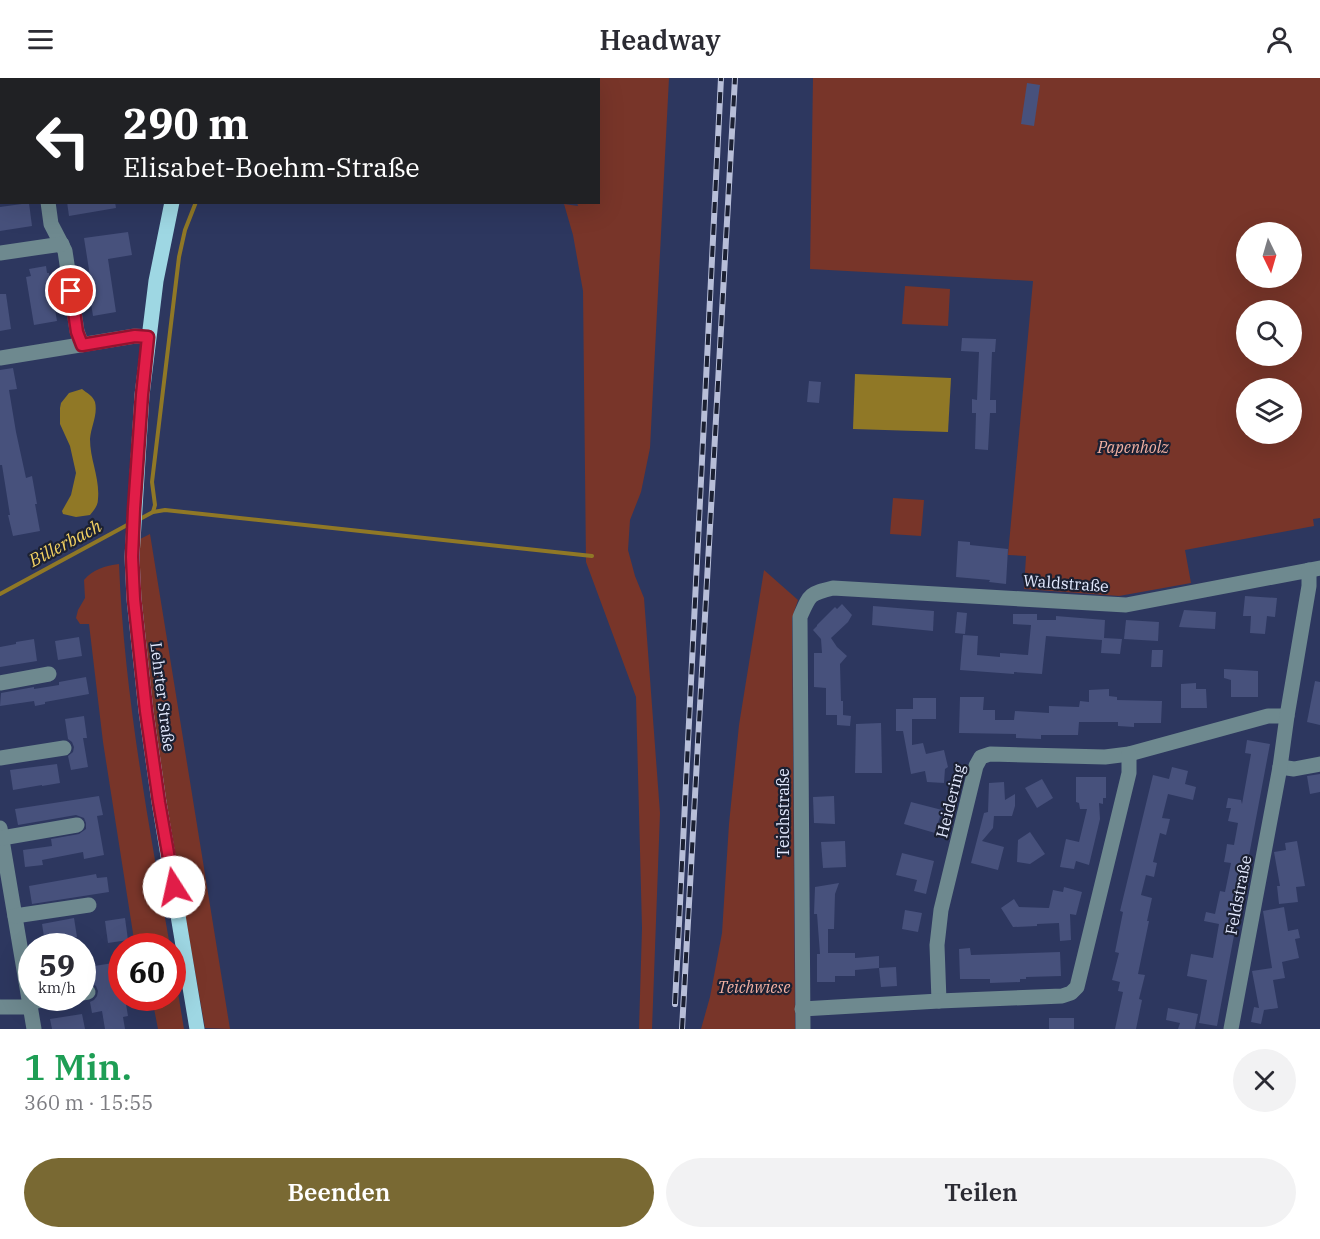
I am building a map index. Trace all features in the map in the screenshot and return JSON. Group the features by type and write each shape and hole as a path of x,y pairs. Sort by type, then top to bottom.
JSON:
{"main road":[{"name":"Lehrter Straße","path":"171,204 148,337 142,395 134,509 134,599 159,802 197,1025"}],"street":[{"path":"48,204 51,224 65,251 77,332 82,345"},
{"path":"0,254 62,244"},
{"path":"0,358 135,336 148,337"},
{"name":"Waldstraße","path":"808,598 818,591 833,588 1126,605 1314,569"},
{"name":"Feldstraße","path":"1231,1029 1280,767 1309,586 1314,569"},
{"name":"Teichstraße","path":"803,1029 800,617 808,598"},
{"path":"0,683 49,674"},
{"name":"Heidering","path":"939,1001 937,945 941,910 976,766 981,757 990,754 1105,757 1129,754 1268,716 1287,716"},
{"path":"0,758 64,748"},
{"path":"802,1010 1062,996 1071,993 1077,987 1130,773 1129,754"},
{"path":"1280,767 1294,769 1320,764"},
{"path":"18,934 15,916 6,898 1,833 77,825"},
{"path":"15,916 89,905"},
{"path":"0,1007 18,1006"},
{"path":"31,1011 34,1029"}],"green space":[{"path":"600,78 669,78 650,448 641,492 630,520 628,550 644,598 660,813 652,1029 639,1029 642,928 636,697 586,562 583,291 573,235 564,204 578,206 577,204 600,204"},
{"name":"Papenholz","path":"813,78 1320,78 1320,518 1313,519 1314,526 1185,550 1191,583 1119,596 1024,589 1026,556 1008,555 1033,281 810,269"},
{"path":"905,286 950,289 948,326 902,324"},
{"path":"893,498 924,500 921,536 890,534"},
{"path":"150,534 230,1029 205,1028 164,791 142,621 140,539"},
{"path":"119,564 132,708 168,933 133,933 103,742 89,624 80,624 76,618 85,598 84,580 91,573"},
{"name":"Teichwiese","path":"764,570 798,600 792,618 795,1029 701,1029 710,997 722,933 729,824 739,725"},
{"path":"155,1011 181,1011 184,1029 158,1029"}],"shaded area":[{"path":"855,374 951,378 948,432 853,429"},
{"path":"82,389 95,402 96,411 90,439 98,484 98,499 97,506 90,515 76,517 63,514 62,511 71,495 76,473 70,446 60,424 60,408 69,393"}],"building":[{"path":"1027,83 1040,85 1034,126 1021,124"},
{"path":"29,204 32,226 0,231 0,207"},
{"path":"67,204 115,204 116,208 69,216"},
{"path":"128,232 132,255 108,259 116,312 93,316 84,238"},
{"path":"46,266 57,321 34,325 26,277 31,276 29,269"},
{"path":"0,294 6,294 11,329 0,331"},
{"path":"962,338 996,339 995,352 992,352 990,400 996,400 996,413 990,413 988,450 975,449 976,413 972,413 972,399 977,400 979,352 961,351"},
{"path":"13,368 17,389 9,390 26,478 32,476 40,531 13,536 2,465 0,465 0,370"},
{"path":"809,381 821,382 819,403 807,402"},
{"path":"958,541 970,542 970,545 1008,549 1006,584 956,577"},
{"path":"1245,596 1277,598 1275,617 1267,616 1265,634 1250,633 1251,616 1243,616"},
{"path":"842,604 852,615 831,638 847,656 840,664 841,701 843,701 843,715 851,716 850,726 837,725 837,715 826,715 826,688 814,687 814,653 822,653 821,639 813,630 835,607 837,609"},
{"path":"873,606 934,611 933,631 872,625"},
{"path":"1184,610 1216,612 1215,629 1179,627"},
{"path":"957,612 967,613 965,634 955,633"},
{"path":"1013,614 1037,614 1037,620 1056,620 1056,616 1105,620 1104,638 1122,639 1120,654 1101,653 1102,640 1046,636 1042,674 960,670 963,635 978,636 977,655 1000,657 1000,653 1028,655 1031,625 1013,624"},
{"path":"1126,620 1159,622 1158,641 1124,639"},
{"path":"79,637 82,656 58,660 55,641"},
{"path":"34,639 37,661 0,667 0,647"},
{"path":"1152,650 1163,650 1162,667 1151,667"},
{"path":"1224,669 1258,671 1258,697 1231,697 1231,680 1224,678"},
{"path":"86,677 89,694 35,706 34,701 0,706 1,693 59,685 59,682"},
{"path":"1315,681 1320,682 1320,725 1307,722"},
{"path":"1196,683 1196,689 1206,689 1207,708 1181,708 1181,684"},
{"path":"1109,689 1109,696 1117,697 1117,700 1162,701 1161,723 1134,723 1134,727 1118,726 1118,722 1079,722 1078,735 1041,735 1041,739 1016,738 1016,734 959,733 960,697 984,697 983,710 995,710 995,720 1014,720 1015,711 1049,713 1049,706 1079,707 1080,701 1089,702 1089,690"},
{"path":"913,698 936,698 936,719 912,719 912,745 923,743 926,754 944,750 948,767 945,769 944,783 927,782 925,771 911,774 903,731 896,731 896,709 913,709"},
{"path":"84,716 87,738 83,738 88,767 71,770 68,756 73,752 74,747 68,739 65,719"},
{"path":"881,723 882,773 855,773 856,724"},
{"path":"1247,740 1270,744 1217,1026 1199,1023 1207,980 1187,976 1191,954 1213,958 1219,924 1204,921 1206,912 1215,914 1220,891 1225,892 1231,863 1224,862 1227,844 1234,845 1238,823 1228,821 1231,808 1226,808 1228,798 1241,800 1242,804 1251,754 1245,753"},
{"path":"57,764 60,783 13,790 10,770"},
{"path":"1172,767 1188,771 1185,784 1196,787 1193,800 1168,794 1162,818 1170,819 1166,835 1160,833 1153,862 1157,863 1154,877 1146,875 1141,895 1152,898 1138,974 1145,975 1139,999 1142,1000 1136,1029 1115,1029 1123,992 1118,991 1120,982 1112,980 1119,953 1115,952 1123,912 1120,911 1153,775 1169,779"},
{"path":"1320,774 1320,792 1310,794 1307,776"},
{"path":"1076,777 1106,777 1106,798 1103,798 1103,804 1099,803 1100,819 1089,865 1076,861 1074,869 1060,867 1066,839 1079,842 1087,809 1080,809 1079,803 1076,802"},
{"path":"1042,779 1053,798 1037,808 1025,788"},
{"path":"1004,782 1005,800 1015,794 1012,816 994,816 993,828 982,841 1004,847 998,870 971,863 984,813 988,812 989,783"},
{"path":"99,796 103,815 97,816 104,855 84,859 83,852 42,860 43,865 25,867 23,850 52,846 51,839 79,834 86,829 86,823 84,818 76,815 18,825 15,809"},
{"path":"834,796 835,824 814,823 813,797"},
{"path":"911,802 942,810 935,833 904,824"},
{"path":"1030,832 1045,854 1030,864 1017,862 1018,840"},
{"path":"845,841 846,867 823,868 821,842"},
{"path":"1297,841 1305,886 1296,887 1298,902 1279,904 1277,886 1280,886 1274,852 1286,850 1285,843"},
{"path":"902,853 934,861 926,894 914,891 917,880 896,875"},
{"path":"96,874 97,878 107,877 109,892 32,904 29,886"},
{"path":"839,883 835,894 834,929 828,929 828,953 855,953 855,958 879,956 879,968 855,970 855,976 835,976 835,982 817,982 817,954 820,954 817,914 814,914 815,887"},
{"path":"1064,887 1082,892 1076,915 1070,914 1071,940 1060,941 1059,923 1013,927 1001,908 1014,899 1019,907 1049,908 1053,890 1063,892"},
{"path":"1284,907 1288,931 1298,929 1300,938 1295,939 1299,958 1282,962 1285,978 1273,980 1278,1008 1264,1010 1261,1024 1251,1022 1254,1007 1259,1008 1252,971 1272,968 1263,911"},
{"path":"905,910 922,913 918,932 902,929"},
{"path":"74,918 76,933 43,933 42,924"},
{"path":"125,918 127,933 108,933 108,943 105,921"},
{"path":"970,948 971,955 1060,952 1061,976 1026,977 1026,979 1020,979 1020,982 990,983 990,979 960,979 959,949"},
{"path":"108,964 108,1011 127,1011 128,1016 123,1017 125,1029 105,1029 102,1011 92,1013 92,1011 96,1011 98,991 96,966"},
{"path":"896,967 897,986 881,987 879,968"},
{"path":"1168,1008 1198,1014 1195,1029 1178,1029 1180,1023 1166,1020"},
{"path":"82,1014 85,1029 52,1029 50,1019"},
{"path":"1049,1018 1074,1018 1074,1029 1049,1029"}],"waterway":[{"name":"Billerbach","path":"153,512 155,505 152,482 179,257 185,230 195,204"},
{"path":"138,520 153,512 165,510 592,556"},
{"name":"Billerbach","path":"0,594 129,524"}],"railway":[{"path":"675,1004 721,78"},
{"path":"682,1029 735,78"}],"route":[{"path":"71,291 77,332 82,345 135,336 148,337 132,557 134,599 146,711 174,887"}]}
